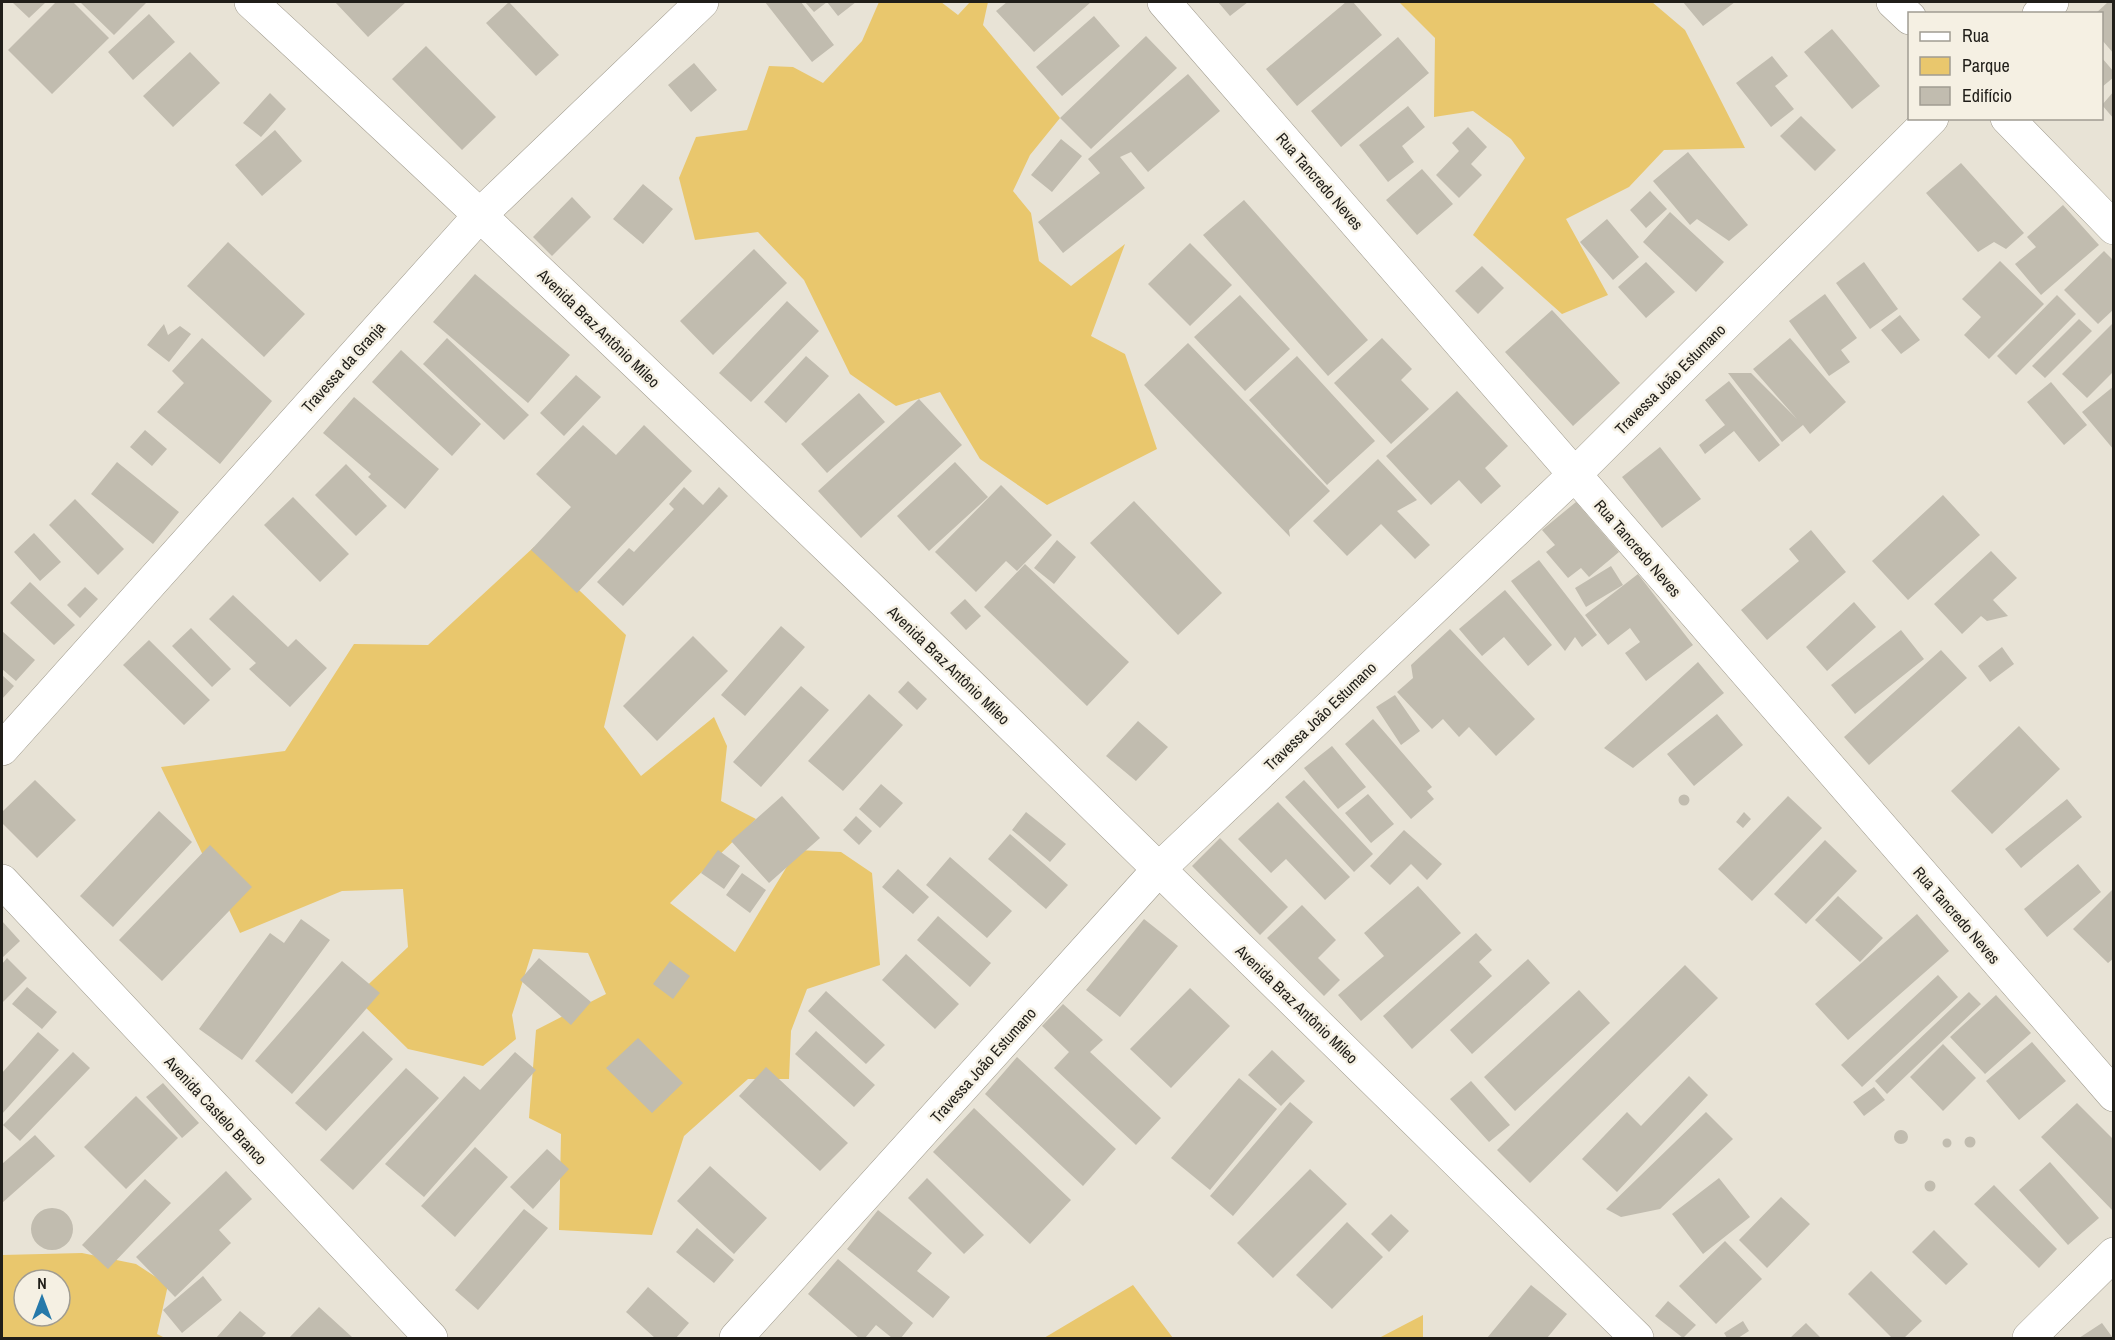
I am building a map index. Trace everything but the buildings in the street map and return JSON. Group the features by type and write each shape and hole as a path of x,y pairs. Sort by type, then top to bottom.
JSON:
{"street":[{"name":"Avenida Braz Antônio Mileo","path":"251,2 481,214 1159,869 1637,1338"},
{"name":"Travessa da Granja","path":"2,749 481,214 702,2"},
{"name":"Rua Tancredo Neves","path":"1164,2 2114,1095"},
{"path":"1893,2 1908,16"},
{"name":"Travessa João Estumano","path":"736,1338 1159,869 1574,474 1930,120"},
{"path":"2009,120 2114,228"},
{"name":"Avenida Castelo Branco","path":"2,881 431,1338"},
{"path":"2029,1338 2114,1254"}],"green space":[{"path":"879,2 941,2 958,15 970,2 988,2 983,25 1060,118 1030,155 1013,191 1031,213 1039,261 1071,286 1125,244 1091,336 1125,354 1157,449 1047,505 980,459 940,392 896,406 850,374 804,280 758,232 695,240 679,178 696,137 747,130 769,66 793,67 823,83 862,41"},
{"path":"1399,2 1652,2 1685,30 1745,148 1664,150 1629,187 1566,219 1608,295 1562,314 1473,235 1525,158 1511,139 1473,111 1434,117 1435,38"},
{"path":"534,547 626,635 604,727 641,776 714,717 727,746 721,801 756,819 670,903 735,952 797,850 841,852 872,873 880,965 807,989 791,1031 789,1079 748,1079 684,1136 652,1235 559,1230 561,1134 529,1118 536,1030 606,994 588,953 533,949 512,1015 516,1039 483,1066 408,1049 355,997 408,947 403,889 342,891 240,933 161,767 285,751 354,644 428,645"},
{"path":"82,1253 136,1264 168,1285 157,1334 165,1338 2,1338 2,1255"},
{"path":"1133,1285 1173,1338 1044,1338"},
{"path":"1423,1315 1423,1338 1379,1338"}]}
